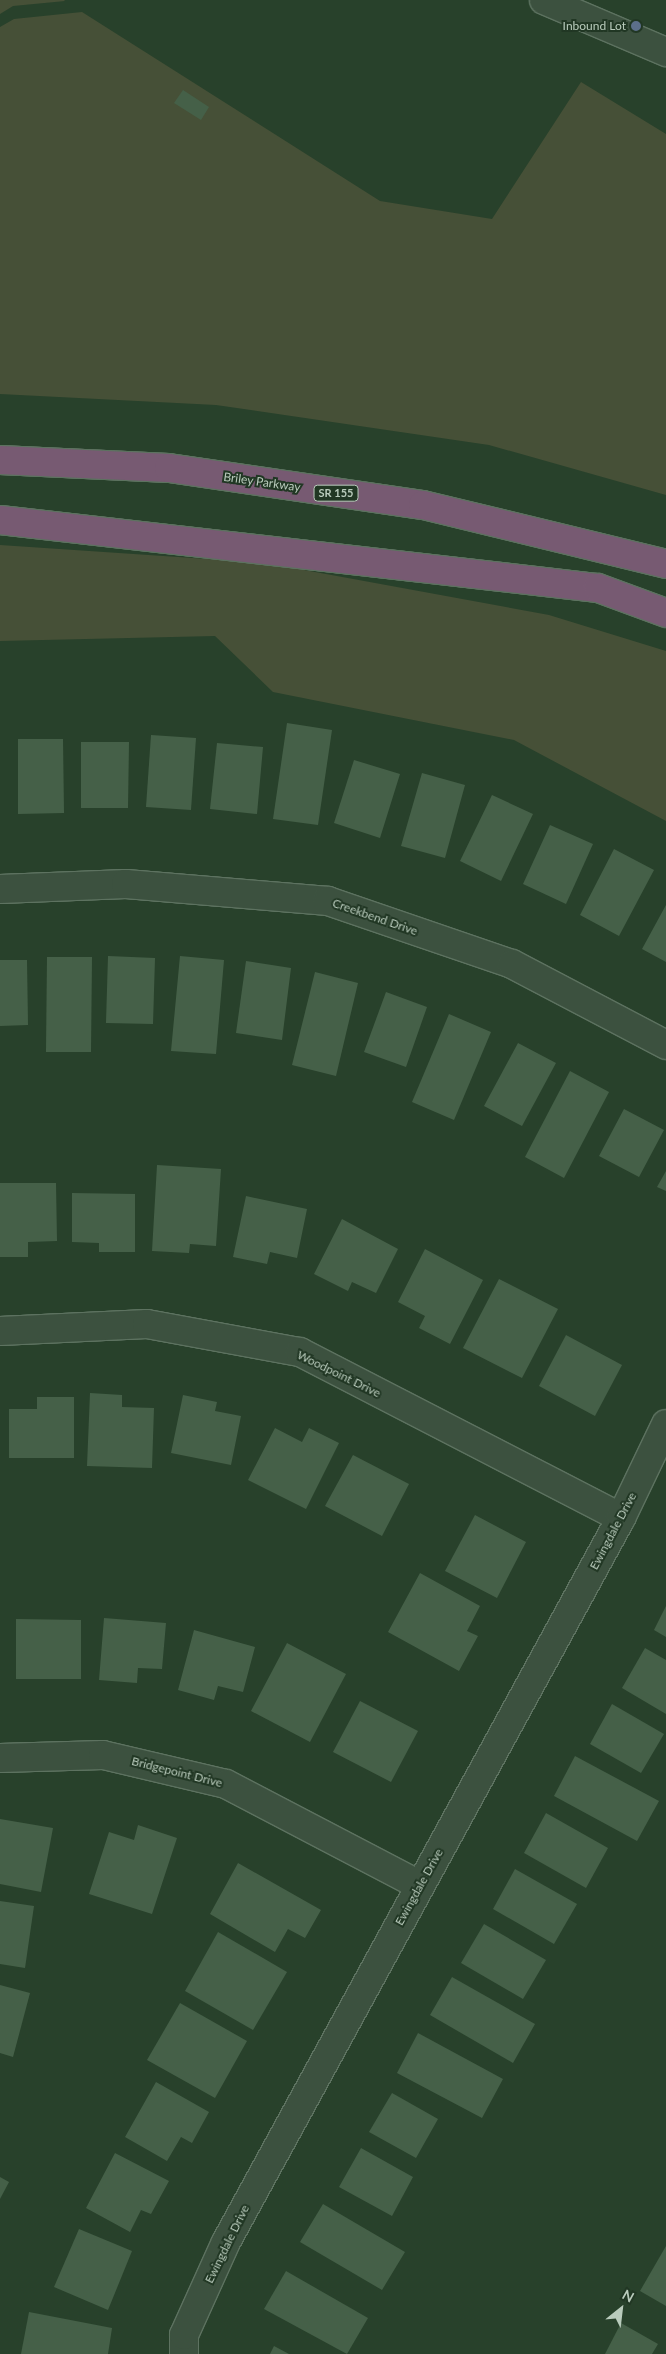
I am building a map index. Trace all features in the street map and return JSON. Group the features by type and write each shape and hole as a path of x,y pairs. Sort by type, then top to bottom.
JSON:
{"highway":[{"name":"Briley Parkway","path":"0,460 169,468 423,506 666,564"},
{"path":"0,520 598,588 666,613"}],"street":[{"path":"544,0 666,52"},
{"name":"Creekbend Drive","path":"0,889 126,884 328,901 512,964 666,1046"},
{"name":"Woodpoint Drive","path":"0,1331 147,1324 300,1352 621,1518"},
{"name":"Ewingdale Drive","path":"184,2354 184,2335 226,2242 621,1518 666,1424"},
{"name":"Bridgepoint Drive","path":"0,1758 103,1755 226,1784 420,1885"}],"green space":[{"path":"0,0 65,1 13,6 0,14"},
{"path":"82,12 380,201 492,219 581,82 666,134 666,495 489,445 216,405 0,394 0,27 14,19"},
{"path":"0,545 266,563 549,615 666,651 666,821 514,740 273,692 215,636 0,641"}],"building":[{"path":"183,90 209,107 201,120 174,103"},
{"path":"287,723 332,730 318,825 273,819"},
{"path":"151,735 196,738 191,810 146,807"},
{"path":"18,739 63,739 64,813 18,814"},
{"path":"81,742 129,742 128,808 81,808"},
{"path":"217,743 263,747 257,814 210,809"},
{"path":"354,760 400,774 380,838 334,823"},
{"path":"422,773 465,785 445,858 401,846"},
{"path":"492,795 533,814 501,881 460,861"},
{"path":"550,825 593,844 566,904 523,884"},
{"path":"614,849 654,870 619,936 580,915"},
{"path":"666,905 666,962 642,949"},
{"path":"108,956 155,958 153,1024 106,1023"},
{"path":"180,956 224,960 216,1054 171,1051"},
{"path":"47,957 92,957 91,1052 46,1052"},
{"path":"0,960 27,960 28,1025 0,1026"},
{"path":"246,961 291,968 282,1040 236,1033"},
{"path":"315,972 358,983 336,1076 292,1065"},
{"path":"386,992 427,1007 406,1067 364,1052"},
{"path":"449,1014 491,1032 454,1120 412,1102"},
{"path":"518,1043 556,1063 522,1126 484,1106"},
{"path":"570,1071 609,1092 564,1178 525,1157"},
{"path":"624,1109 664,1130 639,1177 599,1156"},
{"path":"157,1165 221,1169 216,1246 190,1244 189,1253 152,1251"},
{"path":"666,1171 666,1191 657,1187"},
{"path":"0,1183 56,1183 57,1241 28,1242 28,1257 0,1257"},
{"path":"72,1193 135,1194 135,1252 99,1252 99,1243 72,1242"},
{"path":"246,1196 307,1209 297,1258 270,1252 267,1264 233,1257"},
{"path":"342,1219 398,1249 376,1293 352,1282 348,1291 314,1274"},
{"path":"425,1249 483,1280 450,1344 419,1328 425,1316 398,1302"},
{"path":"499,1279 558,1309 522,1378 463,1348"},
{"path":"566,1335 622,1365 595,1416 539,1386"},
{"path":"90,1393 122,1395 122,1407 154,1408 152,1468 87,1466"},
{"path":"183,1395 217,1402 215,1411 241,1416 231,1465 171,1453"},
{"path":"37,1397 74,1397 74,1458 9,1458 9,1409 37,1409"},
{"path":"275,1428 302,1442 309,1428 339,1443 306,1509 248,1480"},
{"path":"353,1455 409,1484 382,1536 325,1506"},
{"path":"475,1515 526,1542 497,1598 445,1571"},
{"path":"420,1573 480,1606 467,1631 478,1636 459,1671 388,1632"},
{"path":"666,1606 666,1637 654,1630"},
{"path":"104,1618 166,1623 162,1669 138,1668 137,1683 99,1680"},
{"path":"16,1619 81,1620 81,1679 16,1679"},
{"path":"194,1630 255,1647 243,1692 218,1686 214,1700 178,1690"},
{"path":"287,1643 346,1674 310,1742 251,1711"},
{"path":"645,1648 666,1660 666,1714 622,1688"},
{"path":"360,1701 418,1731 391,1782 333,1752"},
{"path":"612,1704 664,1734 641,1773 590,1744"},
{"path":"575,1756 659,1801 637,1841 554,1796"},
{"path":"546,1813 608,1848 586,1888 524,1853"},
{"path":"0,1819 53,1828 41,1892 0,1884"},
{"path":"138,1825 177,1838 152,1914 89,1894 109,1832 134,1840"},
{"path":"238,1863 321,1910 305,1938 288,1929 275,1952 210,1914"},
{"path":"515,1869 577,1904 554,1944 493,1909"},
{"path":"0,1901 34,1906 25,1968 0,1964"},
{"path":"484,1924 546,1960 523,1999 461,1963"},
{"path":"218,1932 287,1972 253,2030 185,1991"},
{"path":"452,1977 535,2024 513,2063 430,2015"},
{"path":"0,1985 30,1993 13,2057 0,2053"},
{"path":"180,2003 247,2041 215,2098 147,2060"},
{"path":"418,2033 503,2079 482,2118 397,2073"},
{"path":"156,2082 209,2112 192,2143 181,2137 167,2161 125,2137"},
{"path":"392,2093 438,2119 416,2158 369,2132"},
{"path":"361,2148 413,2177 392,2216 339,2187"},
{"path":"115,2153 169,2181 151,2214 141,2210 130,2232 86,2208"},
{"path":"0,2177 9,2182 0,2199"},
{"path":"323,2204 405,2252 382,2290 300,2242"},
{"path":"79,2229 132,2251 108,2310 54,2287"},
{"path":"666,2246 666,2306 640,2291"},
{"path":"286,2271 368,2318 347,2354 264,2309"},
{"path":"29,2312 112,2328 108,2354 21,2354"},
{"path":"621,2323 658,2344 652,2354 605,2354"},
{"path":"274,2346 289,2354 270,2354"}],"place":[{"name":"Inbound Lot","path":"636,26"}]}
